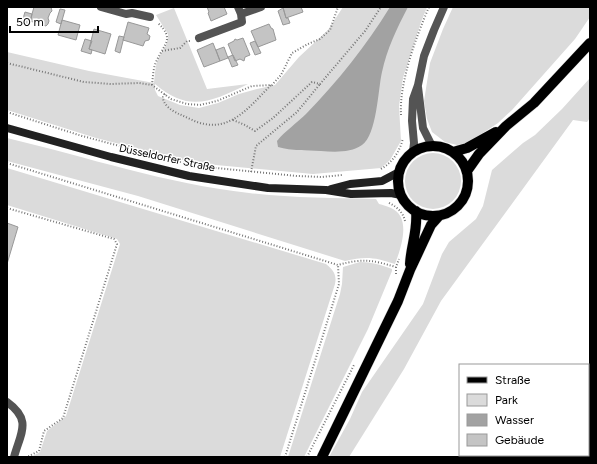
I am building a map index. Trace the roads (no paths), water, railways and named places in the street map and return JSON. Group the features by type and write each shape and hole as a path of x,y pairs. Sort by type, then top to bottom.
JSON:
{"main road":[{"path":"467,171 479,154 506,126 534,104 590,43"},
{"path":"453,152 467,148 506,126"},
{"name":"Düsseldorfer Straße","path":"7,128 111,157 189,176 268,188 326,190 351,194 391,193 401,195"},
{"path":"432,146 443,147 453,152 463,162 467,171 468,182 464,198 458,206 439,216 425,215 406,204 401,195 398,184 399,172 407,157 421,148 432,146"},
{"name":"Düsseldorfer Straße","path":"326,190 350,184 382,181 399,172"},
{"path":"410,270 411,254 416,231 416,211"},
{"path":"322,457 398,301 410,270 431,225 439,216"}],"street":[{"path":"101,7 126,14 132,12 150,17"},
{"path":"199,38 242,22 240,11 261,7"},
{"path":"413,152 413,99 418,85 424,56 444,7"},
{"path":"418,85 424,128 432,146"},
{"path":"7,402 19,412 23,422 14,457"}],"water":[{"path":"390,7 408,7 396,31 387,55 382,72 374,122 367,140 358,148 331,152 278,147 277,141 306,114 340,76 371,36"}]}
